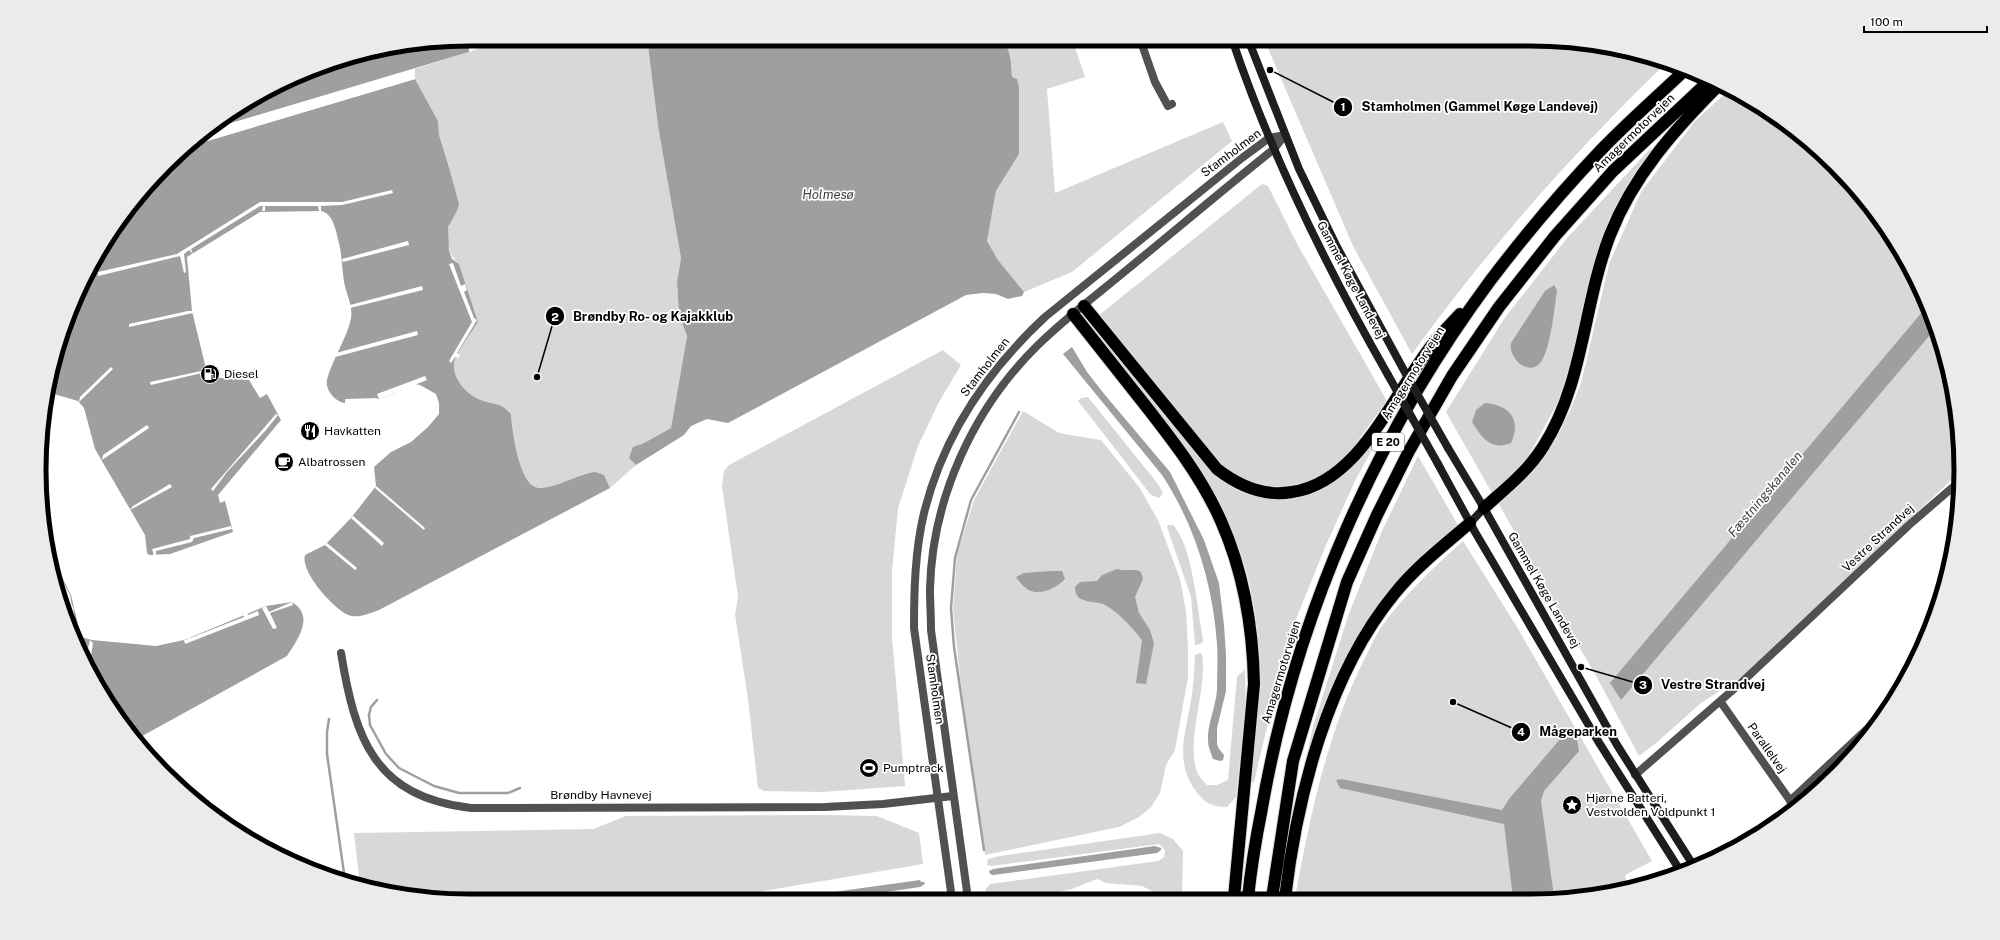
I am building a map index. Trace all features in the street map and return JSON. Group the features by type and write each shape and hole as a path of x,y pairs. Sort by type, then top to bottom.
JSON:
{"highway":[{"name":"Amagermotorvejen","path":"1248,894 1250,873 1271,757 1290,682 1317,601 1353,513 1386,444 1426,376 1490,282 1530,232 1602,149 1681,74"},
{"name":"Amagermotorvejen","path":"1273,894 1293,761 1345,590 1377,515 1408,451 1452,376 1490,320 1555,236 1613,171 1705,84"},
{"path":"1484,508 1520,475 1542,449 1558,422 1574,379 1594,285 1610,235 1632,191 1657,153 1686,117 1715,89"},
{"path":"1084,306 1217,469 1232,480 1248,488 1266,493 1284,494 1302,491 1320,485 1349,463 1373,433 1432,345 1490,282"},
{"path":"1074,314 1189,463 1221,522 1243,585 1252,644 1254,684 1234,894"},
{"path":"1287,894 1299,821 1310,773 1332,702 1356,653 1378,616 1395,593 1414,572 1470,523"}],"main road":[{"name":"Gammel Køge Landevej","path":"1235,46 1269,138 1321,251 1385,370 1470,523 1626,788 1678,867"},
{"name":"Gammel Køge Landevej","path":"1251,46 1299,169 1337,247 1394,355 1484,508 1635,775 1692,862"},
{"path":"1470,523 1484,508"}],"street":[{"path":"1142,46 1155,82 1168,106 1172,104"},
{"name":"Stamholmen","path":"951,894 914,628 914,584 924,513 945,452 971,404 991,375 1011,351 1045,317 1242,158 1269,138 1285,135"},
{"name":"Stamholmen","path":"967,894 931,630 930,588 933,552 939,519 960,456 983,414 1018,366 1037,346 1274,149 1285,135"},
{"path":"1069,298 1084,306"},
{"path":"1069,298 1074,314"},
{"name":"Vestre Strandvej","path":"1635,775 1742,682 1909,525 1953,487"},
{"name":"Brøndby Havnevej","path":"341,653 356,724 365,744 377,762 392,777 410,790 429,799 450,805 471,808 825,807 883,804 953,796"},
{"name":"Parallelvej","path":"1720,701 1790,802"},
{"path":"1790,802 1860,736"}],"shaded area":[{"path":"484,46 648,46 658,126 681,258 677,282 679,315 687,336 671,428 640,444 631,457 636,465 610,488 604,475 592,473 581,475 548,488 536,488 530,484 521,467 511,414 500,405 476,398 462,386 455,374 455,359 478,322 459,264 455,261 448,246 448,230 457,211 448,164 439,135 438,121 415,79 415,69"},
{"path":"1007,46 1074,46 1085,77 1047,89 1055,193 1223,122 1232,141 1072,272 1024,292 998,260 987,241 996,191 1019,154 1019,87 1012,78 1011,58"},
{"path":"1267,46 1558,47 1613,54 1640,60 1662,67 1598,131 1533,203 1470,277 1412,354 1353,246"},
{"path":"1725,94 1766,117 1810,151 1830,170 1849,190 1883,234 1910,282 1922,308 1940,360 1950,415 1953,442 1954,478 1739,679 1701,703 1639,756 1595,674 1499,504 1533,472 1556,439 1570,411 1581,383 1609,264 1641,192 1695,121"},
{"path":"1650,149 1654,152 1612,219 1593,266 1580,329 1560,398 1527,459 1503,485 1492,493 1446,412 1504,319 1568,237"},
{"path":"1262,184 1268,186 1296,242 1387,401 1351,450 1328,472 1302,484 1276,488 1253,484 1218,463 1098,316"},
{"path":"1089,322 1209,469 1233,488 1247,494 1275,499 1302,496 1315,491 1340,476 1370,445 1373,448 1355,481 1326,545 1288,639 1254,782 1250,782 1258,693 1258,641 1252,596 1240,552 1223,510 1207,480 1180,442 1087,324"},
{"path":"943,350 961,365 939,402 918,446 898,508 892,571 892,637 905,786 822,792 764,791 758,788 748,699 735,614 738,597 722,486 724,471 729,465"},
{"path":"1088,397 1158,484 1163,493 1159,498 1151,495 1078,401 1081,398"},
{"path":"1023,411 1059,433 1101,440 1139,487 1158,520 1180,579 1186,611 1188,677 1175,750 1166,765 1160,793 1151,807 1139,817 1119,827 985,855 960,677 953,609 957,555 974,500"},
{"path":"1418,456 1458,525 1369,623 1295,809 1313,727 1348,616 1382,531"},
{"path":"1168,525 1173,525 1179,534 1189,561 1196,592 1202,633 1203,642 1200,644 1195,645 1191,597 1167,527"},
{"path":"1463,541 1517,627 1652,861 1625,875 1626,883 1585,890 1530,894 1296,894 1321,775 1340,716 1352,686 1379,630 1400,603 1430,571"},
{"path":"1200,653 1202,654 1203,668 1202,684 1194,734 1194,749 1195,764 1199,776 1207,785 1217,785 1228,780 1237,677 1245,669 1246,707 1236,797 1227,807 1214,806 1207,803 1198,794 1190,782 1185,770 1183,746 1193,689 1195,655"},
{"path":"626,816 877,816 919,833 923,864 746,894 442,893 387,886 359,880 354,833 593,829"},
{"path":"1160,833 1173,839 1183,851 1182,894 1156,894 1142,886 1106,883 1097,879 1072,889 1048,894 987,894 985,890 990,884 1158,861 1164,857 1165,850 1159,844 991,866 987,865 988,859"}],"water":[{"path":"469,46 469,52 223,126 234,117 282,90 308,78 360,60 387,54 442,47"},
{"name":"Holmesø","path":"648,46 1006,46 1011,61 1012,77 1017,79 1019,87 1019,154 996,191 987,241 998,260 1024,292 1022,296 1008,299 996,294 983,293 966,295 728,423 707,419 691,426 684,435 636,465 629,458 633,447 644,443 671,428 687,336 679,315 677,282 681,258 658,126"},
{"path":"415,79 438,121 439,135 459,204 457,211 448,227 449,250 452,259 459,264 478,322 455,359 455,374 462,386 476,398 500,405 511,414 520,464 528,481 533,486 538,488 548,487 595,472 604,475 610,488 379,610 364,615 352,616 348,615 334,605 312,580 305,562 305,555 325,545 351,518 376,486 374,467 391,452 411,442 428,427 439,414 439,403 436,394 420,385 415,384 384,397 359,403 348,404 338,401 331,394 327,384 329,372 347,332 351,318 350,304 344,282 340,248 334,224 329,216 321,211 260,212 187,257 192,311 208,377 249,380 260,398 267,394 281,420 218,495 220,503 225,501 233,532 170,554 149,555 147,553 145,535 95,449 84,408 78,401 53,394 60,360 78,308 90,282 117,234 151,190 170,170 200,143"},
{"path":"1554,285 1557,290 1552,328 1544,358 1535,367 1524,367 1512,354 1511,343 1545,291"},
{"path":"1923,311 1931,334 1621,700 1610,683"},
{"path":"1072,347 1087,372 1105,395 1170,472 1204,540 1219,583 1224,625 1226,691 1217,728 1217,744 1224,755 1223,760 1220,761 1213,759 1208,743 1209,728 1217,690 1217,644 1215,622 1207,578 1193,535 1174,494 1162,475 1063,354"},
{"path":"1485,403 1501,407 1507,410 1511,415 1514,420 1515,427 1511,443 1498,445 1488,442 1483,438 1472,422 1476,410"},
{"path":"57,567 71,595 81,637 92,640 156,646 184,640 266,606 292,602 299,608 303,621 302,628 296,642 287,656 141,737 117,706 90,658 78,632"},
{"path":"1117,569 1141,572 1143,579 1135,597 1139,613 1150,630 1154,643 1146,684 1136,683 1142,640 1113,610 1103,604 1079,598 1075,591 1075,587 1080,582 1097,581 1102,575"},
{"path":"1062,571 1065,579 1052,588 1042,592 1027,589 1016,577 1024,573"},
{"path":"1568,735 1577,740 1579,751 1544,791 1541,801 1553,893 1513,894 1504,824 1340,788 1336,780 1341,779 1502,810 1509,799 1561,738"},
{"path":"1155,846 1161,848 1161,850 1157,853 993,875 990,874 989,871 993,869"},
{"path":"920,880 925,884 920,887 873,894 819,894"}],"pier":[{"path":"415,69 415,71 221,127"},
{"path":"415,77 415,79 200,143 205,140"},
{"path":"392,190 393,193 342,205 321,206 321,211 319,211 318,206 265,206 265,211 262,211 263,206 260,206 191,249 193,254 189,250 184,254 186,272 184,273 180,256 98,276 98,272 177,254 260,202 342,202"},
{"path":"408,241 409,245 343,262 342,259"},
{"path":"453,263 461,286 465,284 467,290 464,292 474,318 477,320 457,353 460,355 458,358 455,357 451,363 449,361 472,322 449,264"},
{"path":"422,286 423,290 350,308 350,305"},
{"path":"192,311 193,313 129,327 129,324"},
{"path":"417,331 418,335 335,357 336,353"},
{"path":"111,367 113,369 79,402 80,397"},
{"path":"206,370 206,372 151,385 150,382"},
{"path":"425,376 427,380 379,399 377,394"},
{"path":"377,398 377,402 362,406 345,405 345,399"},
{"path":"276,414 278,415 266,430 227,472 213,491 211,489"},
{"path":"147,425 149,428 102,460 103,455"},
{"path":"170,484 172,487 130,510 133,506"},
{"path":"376,486 425,528 424,530 375,488"},
{"path":"353,516 384,543 382,546 351,518"},
{"path":"231,526 232,529 194,538 192,542 156,551 156,556 154,556 152,549 190,539 190,536"},
{"path":"327,543 357,568 355,570 325,545"},
{"path":"58,572 70,595 76,626 80,627 77,628"},
{"path":"292,602 293,605 270,613 277,628 273,629 262,608 266,606 269,612"},
{"path":"258,611 259,615 185,644 184,640 188,639 188,636 190,638 244,617 243,614 247,613 248,615"},
{"path":"90,640 93,643 91,659 87,652"}],"waterway":[{"path":"984,850 954,647 951,608 955,558 971,500 1019,412"},
{"path":"377,700 371,707 369,715 370,725 386,754 399,768 434,786 459,793 508,793 520,788"},
{"path":"329,719 327,732 327,754 344,875"}],"place":[{"name":"Stamholmen (Gammel Køge Landevej)","path":"1270,70"},
{"name":"Diesel","path":"210,374"},
{"name":"Brøndby Ro- og Kajakklub","path":"537,377"},
{"name":"Havkatten","path":"310,431"},
{"name":"Albatrossen","path":"284,462"},
{"name":"Vestre Strandvej","path":"1581,667"},
{"name":"Mågeparken","path":"1453,702"},
{"name":"Pumptrack","path":"869,768"},
{"name":"Hjørne Batteri, Vestvolden Voldpunkt 1","path":"1572,805"}],"water label":[{"name":"Fæstningskanalen","path":"1765,494"}]}
